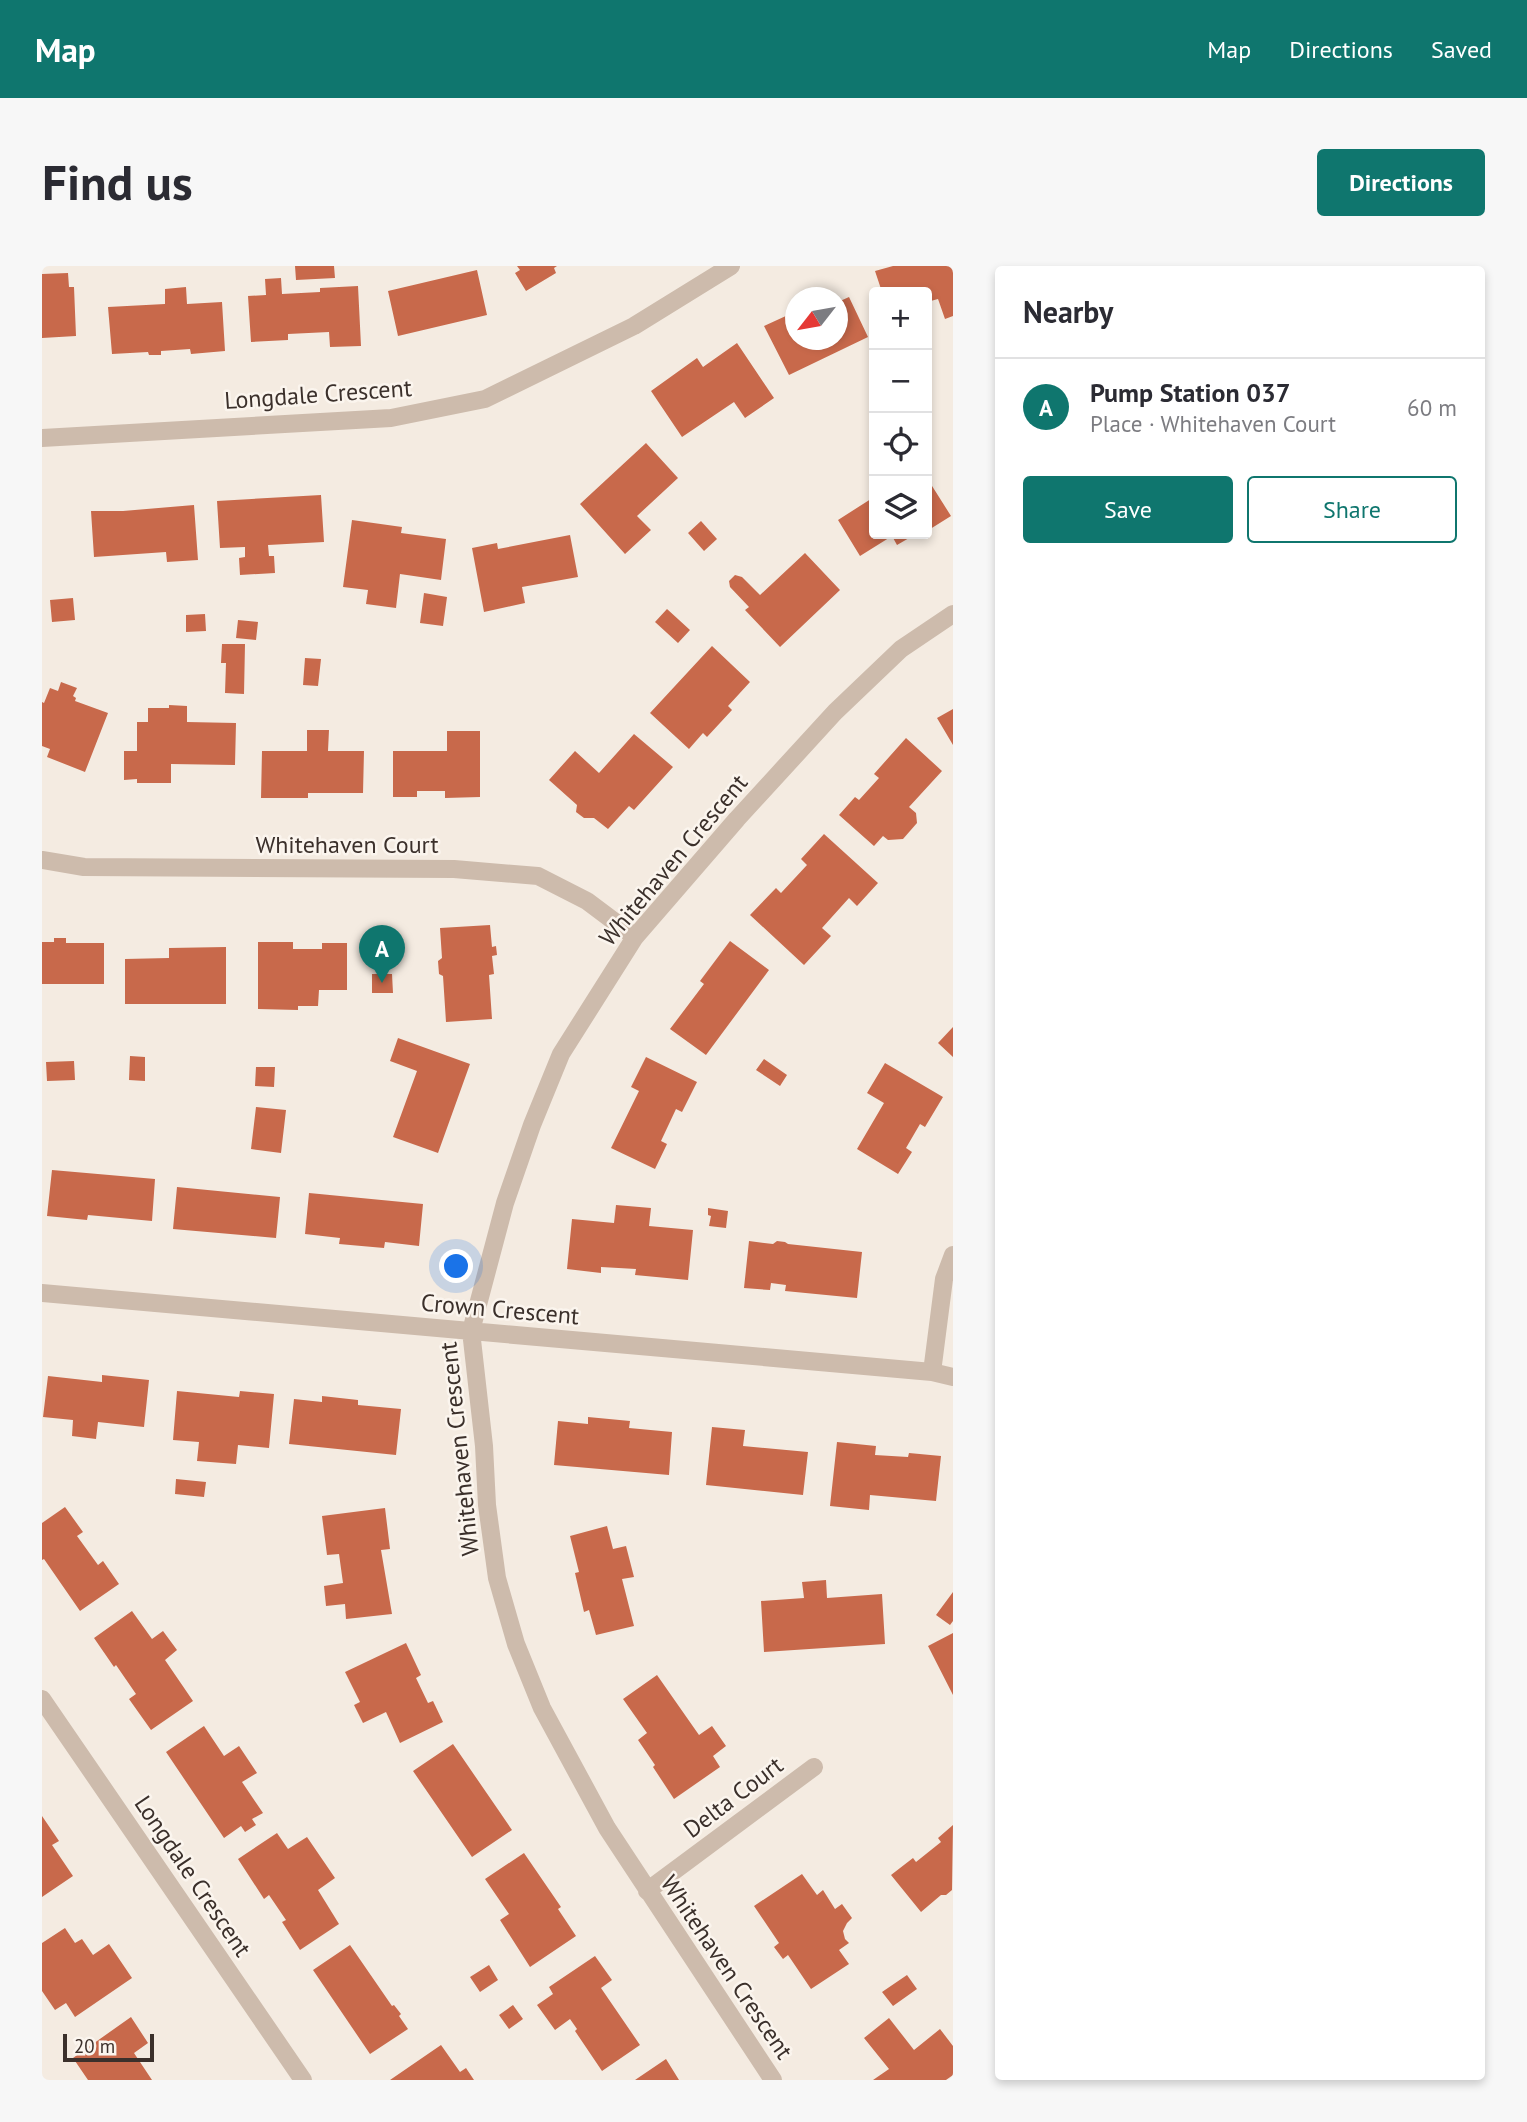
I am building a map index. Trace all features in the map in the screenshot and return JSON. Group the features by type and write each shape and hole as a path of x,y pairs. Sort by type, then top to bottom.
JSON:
{"street":[{"name":"Longdale Crescent","path":"42,438 391,418 485,399 634,326 731,266"},
{"name":"Whitehaven Crescent","path":"773,2080 607,1828 542,1708 516,1644 495,1566 486,1505 484,1446 471,1331 505,1203 532,1125 561,1054 635,937 737,819 835,712 901,649 953,614"},
{"name":"Whitehaven Court","path":"42,860 84,867 454,869 538,876 587,901 635,937"},
{"path":"932,1372 944,1279 953,1255"},
{"name":"Crown Crescent","path":"42,1293 932,1372 953,1377"},
{"name":"Longdale Crescent","path":"42,1699 303,2080"},
{"name":"Delta Court","path":"647,1891 814,1766"}],"building":[{"path":"295,266 334,266 335,278 296,280"},
{"path":"517,266 557,266 554,268 556,273 526,291 515,273 520,270"},
{"path":"893,266 953,266 953,316 945,319 938,299 932,301 932,287 880,287 875,271"},
{"path":"477,270 487,315 398,336 388,291"},
{"path":"68,273 69,287 74,287 76,336 42,338 42,274"},
{"path":"281,278 282,294 358,286 361,346 330,347 329,332 288,334 288,340 251,342 248,296 266,295 265,279"},
{"path":"186,287 187,304 222,302 225,351 191,354 190,349 161,351 161,355 149,355 148,352 112,354 108,307 165,304 165,289"},
{"path":"848,297 868,337 848,347"},
{"path":"785,316 785,350 841,350 789,375 764,326"},
{"path":"737,343 774,398 745,418 734,402 682,437 651,391 697,358 703,367"},
{"path":"646,443 678,478 637,516 651,530 625,554 580,504"},
{"path":"932,486 951,516 932,528"},
{"path":"321,495 324,542 268,545 269,556 274,556 275,573 240,575 239,558 245,557 245,547 220,548 217,501"},
{"path":"869,500 869,539 887,539 860,556 838,520"},
{"path":"194,505 198,560 167,562 166,552 94,557 91,511"},
{"path":"352,520 402,527 401,533 446,539 441,580 400,574 396,608 366,604 368,590 343,587"},
{"path":"701,521 717,539 704,551 688,533"},
{"path":"570,535 578,577 522,587 525,603 484,612 472,548 497,543 498,549"},
{"path":"894,539 907,539 897,545"},
{"path":"805,553 840,590 780,647 745,610 749,607 730,587 729,581 735,575 742,577 760,595"},
{"path":"424,593 447,597 443,626 420,623"},
{"path":"73,598 75,620 52,622 50,600"},
{"path":"667,609 690,630 678,643 655,622"},
{"path":"205,614 206,631 186,632 186,615"},
{"path":"238,620 258,622 256,640 236,638"},
{"path":"222,644 245,644 244,694 225,693 226,663 221,663"},
{"path":"712,646 750,682 728,706 732,710 707,737 703,733 689,749 650,713"},
{"path":"305,658 321,659 318,686 303,685"},
{"path":"61,682 77,688 73,696 75,701 108,713 85,772 47,757 50,749 42,746 42,702 44,703 50,688 58,691"},
{"path":"169,705 187,706 187,722 236,723 235,765 171,764 171,783 137,783 137,779 124,780 124,751 137,751 137,722 148,722 148,708 169,708"},
{"path":"953,709 953,745 937,718"},
{"path":"307,730 329,730 328,751 364,751 363,793 308,793 308,798 261,798 262,751 307,751"},
{"path":"447,731 480,731 480,797 445,798 445,791 417,791 417,797 393,797 393,751 447,751"},
{"path":"634,734 673,767 634,810 629,806 608,829 594,818 584,818 576,812 577,805 549,780 575,751 599,773"},
{"path":"906,738 942,771 909,807 916,813 917,823 903,839 888,840 883,836 874,846 839,815 855,797 859,800 879,778 874,774"},
{"path":"824,834 878,883 857,906 849,898 822,928 831,936 804,965 750,915 776,888 781,893 807,865 801,859"},
{"path":"490,925 492,947 496,946 497,955 492,956 494,974 489,975 492,1019 446,1022 443,976 439,974 438,961 442,958 440,928"},
{"path":"54,938 66,938 66,943 104,943 104,984 42,984 42,942 54,942"},
{"path":"730,941 769,970 706,1055 670,1029 704,984 700,981"},
{"path":"258,942 293,942 293,949 322,949 322,943 347,943 347,990 319,990 318,1006 298,1006 298,1010 258,1009"},
{"path":"226,947 226,1004 125,1004 125,959 169,958 169,948"},
{"path":"372,974 392,974 393,993 372,993"},
{"path":"953,1027 953,1057 938,1043"},
{"path":"398,1038 470,1064 438,1153 393,1137 417,1071 390,1061"},
{"path":"130,1056 145,1057 145,1081 129,1080"},
{"path":"646,1057 697,1082 682,1112 676,1109 661,1141 667,1144 655,1169 611,1148 639,1091 631,1087"},
{"path":"764,1059 787,1075 780,1086 756,1070"},
{"path":"74,1061 75,1080 47,1081 46,1062"},
{"path":"885,1063 943,1097 925,1127 920,1124 906,1148 912,1152 898,1174 857,1149 884,1103 867,1093"},
{"path":"256,1067 275,1067 274,1087 255,1086"},
{"path":"256,1107 286,1110 281,1153 251,1149"},
{"path":"52,1170 155,1179 152,1221 88,1215 87,1220 47,1216"},
{"path":"177,1187 280,1197 276,1238 173,1229"},
{"path":"309,1193 423,1204 419,1246 385,1242 384,1248 339,1244 340,1238 305,1234"},
{"path":"616,1205 651,1208 649,1226 693,1230 688,1280 635,1275 636,1269 601,1267 601,1273 567,1269 572,1219 614,1223"},
{"path":"708,1208 728,1211 726,1228 709,1226 711,1216 708,1215"},
{"path":"749,1241 773,1244 777,1241 862,1252 857,1298 785,1291 786,1285 771,1283 770,1290 744,1288"},
{"path":"102,1375 149,1380 144,1427 98,1422 96,1439 72,1436 73,1420 43,1417 48,1376 102,1382"},
{"path":"177,1391 239,1397 240,1391 274,1394 269,1448 238,1445 236,1464 197,1461 199,1442 173,1440"},
{"path":"322,1396 358,1400 358,1405 401,1409 396,1455 289,1444 294,1399 322,1402"},
{"path":"588,1417 630,1421 629,1428 672,1432 669,1475 554,1465 558,1421 588,1424"},
{"path":"712,1427 745,1430 743,1446 808,1452 803,1495 706,1485"},
{"path":"837,1442 876,1446 875,1455 908,1457 909,1453 941,1456 936,1501 870,1495 869,1510 830,1506"},
{"path":"176,1479 206,1482 204,1497 175,1494"},
{"path":"65,1507 83,1532 77,1536 98,1565 103,1561 119,1584 80,1611 44,1559 42,1560 42,1523"},
{"path":"385,1508 390,1549 381,1550 392,1614 346,1619 345,1604 326,1606 324,1586 343,1583 339,1554 327,1555 322,1516"},
{"path":"607,1526 613,1549 626,1546 634,1577 622,1579 634,1626 596,1635 589,1610 584,1612 575,1573 579,1572 570,1536"},
{"path":"826,1580 827,1598 882,1594 885,1644 764,1652 761,1601 804,1598 802,1582"},
{"path":"953,1592 953,1621 950,1625 936,1615"},
{"path":"132,1611 152,1639 163,1631 177,1650 165,1660 193,1701 151,1730 129,1699 136,1694 94,1638"},
{"path":"953,1633 953,1695 928,1646"},
{"path":"406,1643 421,1675 416,1678 428,1703 433,1701 443,1722 400,1743 386,1712 363,1723 354,1705 360,1702 345,1672"},
{"path":"657,1675 699,1735 712,1726 726,1746 713,1756 720,1767 674,1799 638,1740 647,1733 623,1699"},
{"path":"204,1726 224,1756 239,1746 257,1773 242,1782 263,1813 252,1819 256,1825 245,1832 241,1826 224,1838 166,1752"},
{"path":"453,1744 512,1830 472,1857 413,1771"},
{"path":"42,1816 59,1841 52,1845 73,1876 42,1897"},
{"path":"953,1825 952,1890 941,1895 921,1912 891,1875 913,1858 916,1862 941,1842 938,1838"},
{"path":"277,1833 288,1849 307,1837 335,1878 318,1890 339,1924 300,1950 282,1922 286,1920 269,1895 264,1899 238,1859"},
{"path":"524,1853 561,1907 558,1909 576,1936 530,1967 500,1920 509,1914 485,1879"},
{"path":"802,1874 817,1895 823,1890 835,1909 842,1904 852,1918 843,1931 849,1943 839,1950 849,1964 811,1989 788,1955 783,1959 774,1947 779,1943 754,1906"},
{"path":"65,1928 75,1943 82,1939 93,1955 109,1944 132,1978 75,2017 66,2003 55,2010 42,1991 42,1943"},
{"path":"350,1945 392,2006 401,2014 399,2016 408,2029 370,2054 313,1970"},
{"path":"595,1956 612,1980 601,1988 640,2045 602,2071 570,2019 555,2030 537,2005 553,1994 549,1987"},
{"path":"489,1965 498,1980 480,1992 470,1977"},
{"path":"907,1975 917,1989 893,2006 882,1992"},
{"path":"513,2005 523,2019 509,2029 499,2015"},
{"path":"131,2017 148,2043 134,2053 152,2080 88,2080 73,2058"},
{"path":"889,2018 914,2050 940,2029 953,2046 953,2075 946,2080 873,2080 889,2069 864,2038"},
{"path":"441,2045 460,2072 466,2068 474,2080 390,2080"},
{"path":"666,2059 679,2080 635,2080"}],"place":[{"name":"Pump Station 037","path":"382,983"}]}
